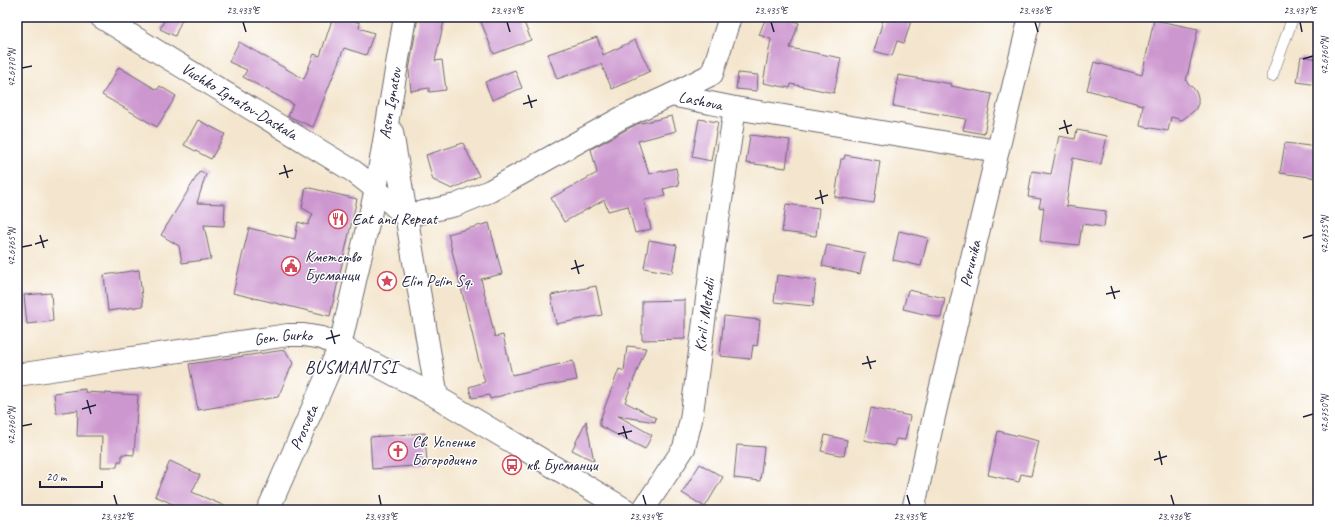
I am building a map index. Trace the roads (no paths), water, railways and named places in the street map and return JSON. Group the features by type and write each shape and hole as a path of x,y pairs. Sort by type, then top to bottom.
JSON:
{"street":[{"name":"Asen Ignatov","path":"340,346 376,189 405,17"},
{"path":"707,102 712,74 730,17"},
{"name":"Perunika","path":"913,510 937,403 1030,17"},
{"name":"Vuchko Ignatov-Daskala","path":"106,18 353,171 376,189 405,216"},
{"path":"671,95 712,74"},
{"name":"Lashova","path":"405,216 456,205 490,191 623,117 671,95 735,108 997,151"},
{"name":"Kiril i Metodii","path":"643,510 684,448 691,420 712,260 735,108"},
{"path":"388,114 437,397"},
{"name":"Gen. Gurko","path":"17,374 288,335 304,335 322,338 437,397 626,510"},
{"name":"Prosveta","path":"274,508 340,346"}],"lane":[{"path":"1272,76 1293,17"}],"place":[{"name":"Eat and Repeat","path":"338,219"},
{"name":"Кметство Бусманци","path":"291,266"},
{"name":"Elin Pelin Sq.","path":"387,281"},
{"name":"Св. Успение Богородично","path":"398,451"},
{"name":"кв. Бусманци","path":"512,465"}],"district":[{"name":"BUSMANTSI","path":"351,367"}]}
